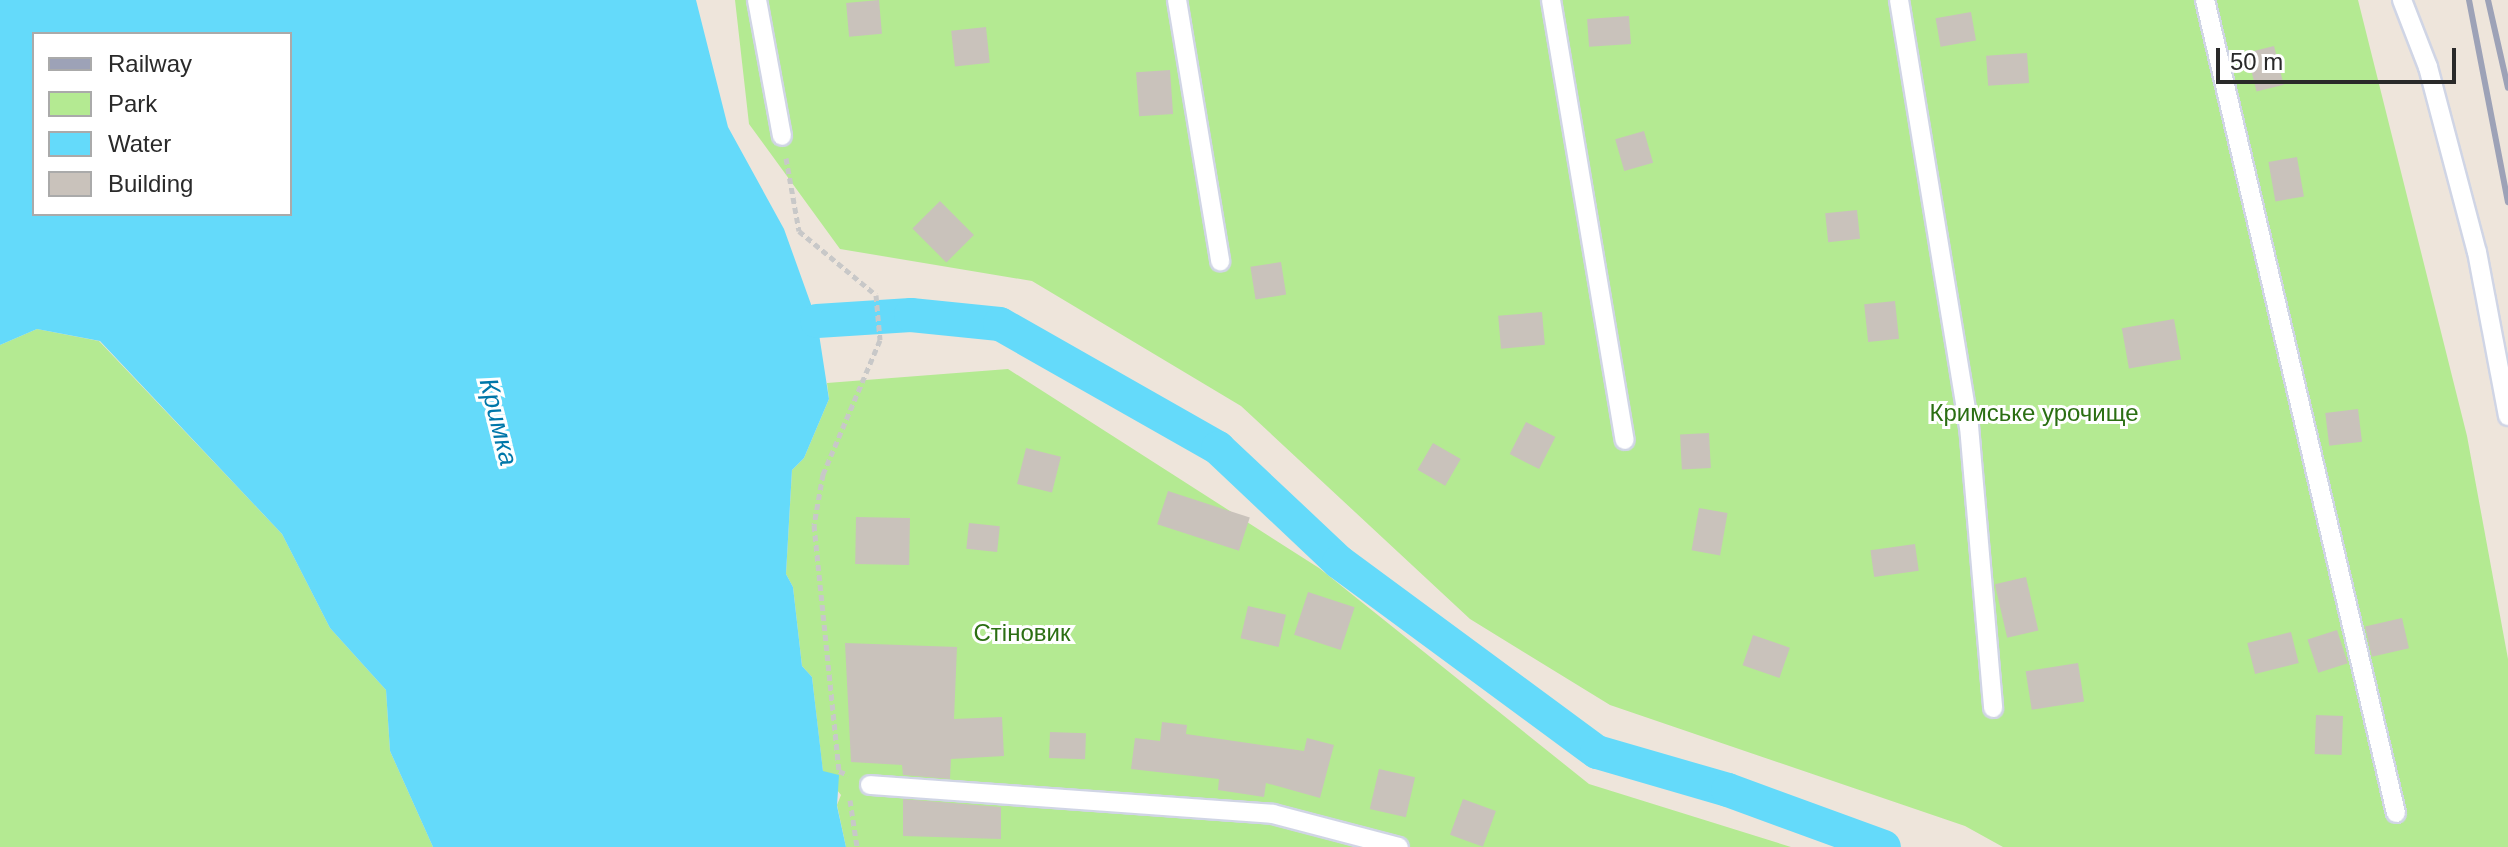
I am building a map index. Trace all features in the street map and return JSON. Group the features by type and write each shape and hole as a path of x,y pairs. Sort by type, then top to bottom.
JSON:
{"lane":[{"path":"757,0 782,136"},
{"path":"1177,0 1220,261"},
{"path":"1551,0 1625,440"},
{"path":"1899,0 1969,426 1993,708"},
{"path":"2205,0 2396,813"},
{"path":"2402,0 2428,67 2477,252 2508,416"},
{"path":"870,785 1273,814 1399,847"}],"path":[{"path":"782,136 799,231 876,295 880,340 823,474 814,525 839,771 870,785"},
{"path":"848,775 857,847"}],"green space":[{"name":"Кримське урочище","path":"735,0 2358,0 2467,436 2508,659 2508,847 2003,847 1965,826 1610,705 1470,619 1241,406 1032,281 840,249 749,124"},
{"path":"37,329 99,341 282,534 330,628 386,690 390,751 433,847 0,847 0,345"},
{"name":"Стіновик","path":"1008,369 1319,568 1589,784 1791,847 846,847 837,805 841,795 823,772 812,677 802,666 793,587 786,574 792,470 804,458 829,399 827,383"}],"water":[{"name":"Кримка","path":"0,0 696,0 728,127 784,229 817,321 829,399 804,458 792,470 786,574 793,587 802,666 812,677 823,771 839,775 837,806 846,847 433,847 390,751 386,690 330,628 282,534 100,341 37,329 0,345"}],"building":[{"path":"879,0 882,34 849,37 846,3"},
{"path":"1971,12 1976,41 1941,47 1936,18"},
{"path":"1629,16 1631,44 1589,47 1587,19"},
{"path":"986,27 990,63 955,66 951,31"},
{"path":"2274,46 2284,85 2257,92 2247,53"},
{"path":"2027,53 2029,83 1988,86 1986,56"},
{"path":"1170,70 1173,114 1139,116 1136,72"},
{"path":"1644,131 1653,163 1624,171 1615,139"},
{"path":"2297,157 2304,196 2275,201 2268,162"},
{"path":"940,201 974,235 946,263 912,229"},
{"path":"1857,210 1860,239 1828,242 1825,213"},
{"path":"1281,262 1286,295 1256,299 1250,267"},
{"path":"1895,301 1899,339 1868,342 1864,304"},
{"path":"1542,312 1545,345 1501,349 1498,316"},
{"path":"2174,319 2181,359 2129,369 2122,328"},
{"path":"2358,409 2362,442 2329,446 2325,413"},
{"path":"1526,422 1555,437 1539,469 1510,454"},
{"path":"1709,433 1711,468 1682,469 1680,435"},
{"path":"1433,443 1461,459 1445,486 1418,470"},
{"path":"1026,448 1061,457 1052,493 1017,484"},
{"path":"1168,491 1250,518 1239,551 1157,524"},
{"path":"1699,508 1728,513 1720,555 1692,550"},
{"path":"856,517 910,518 909,565 855,564"},
{"path":"969,523 1000,526 997,552 966,549"},
{"path":"1915,544 1919,571 1874,577 1870,550"},
{"path":"2026,577 2038,631 2007,638 1995,584"},
{"path":"1308,592 1355,607 1341,650 1294,635"},
{"path":"1248,606 1286,615 1279,647 1241,638"},
{"path":"2402,618 2409,648 2372,657 2365,627"},
{"path":"2337,630 2348,663 2318,673 2308,640"},
{"path":"2291,632 2299,663 2255,674 2247,643"},
{"path":"1753,635 1790,648 1779,678 1743,665"},
{"path":"845,643 957,647 954,719 1002,717 1004,756 951,759 950,779 903,775 902,765 851,762"},
{"path":"2078,663 2084,702 2032,710 2026,671"},
{"path":"2316,715 2343,716 2342,755 2315,754"},
{"path":"1162,722 1187,725 1186,734 1304,751 1307,738 1334,745 1320,798 1266,783 1264,797 1218,790 1219,779 1131,769 1135,738 1160,741"},
{"path":"1050,732 1086,733 1085,759 1049,758"},
{"path":"1379,769 1415,777 1406,817 1370,809"},
{"path":"903,799 1001,807 1001,839 903,836"},
{"path":"1463,799 1496,811 1483,847 1450,835"}],"waterway":[{"path":"817,321 911,315 1000,324 1218,448 1339,562 1597,752 1728,790 1884,847"}],"railway":[{"path":"2469,0 2508,202"},
{"path":"2488,0 2508,88"}]}
